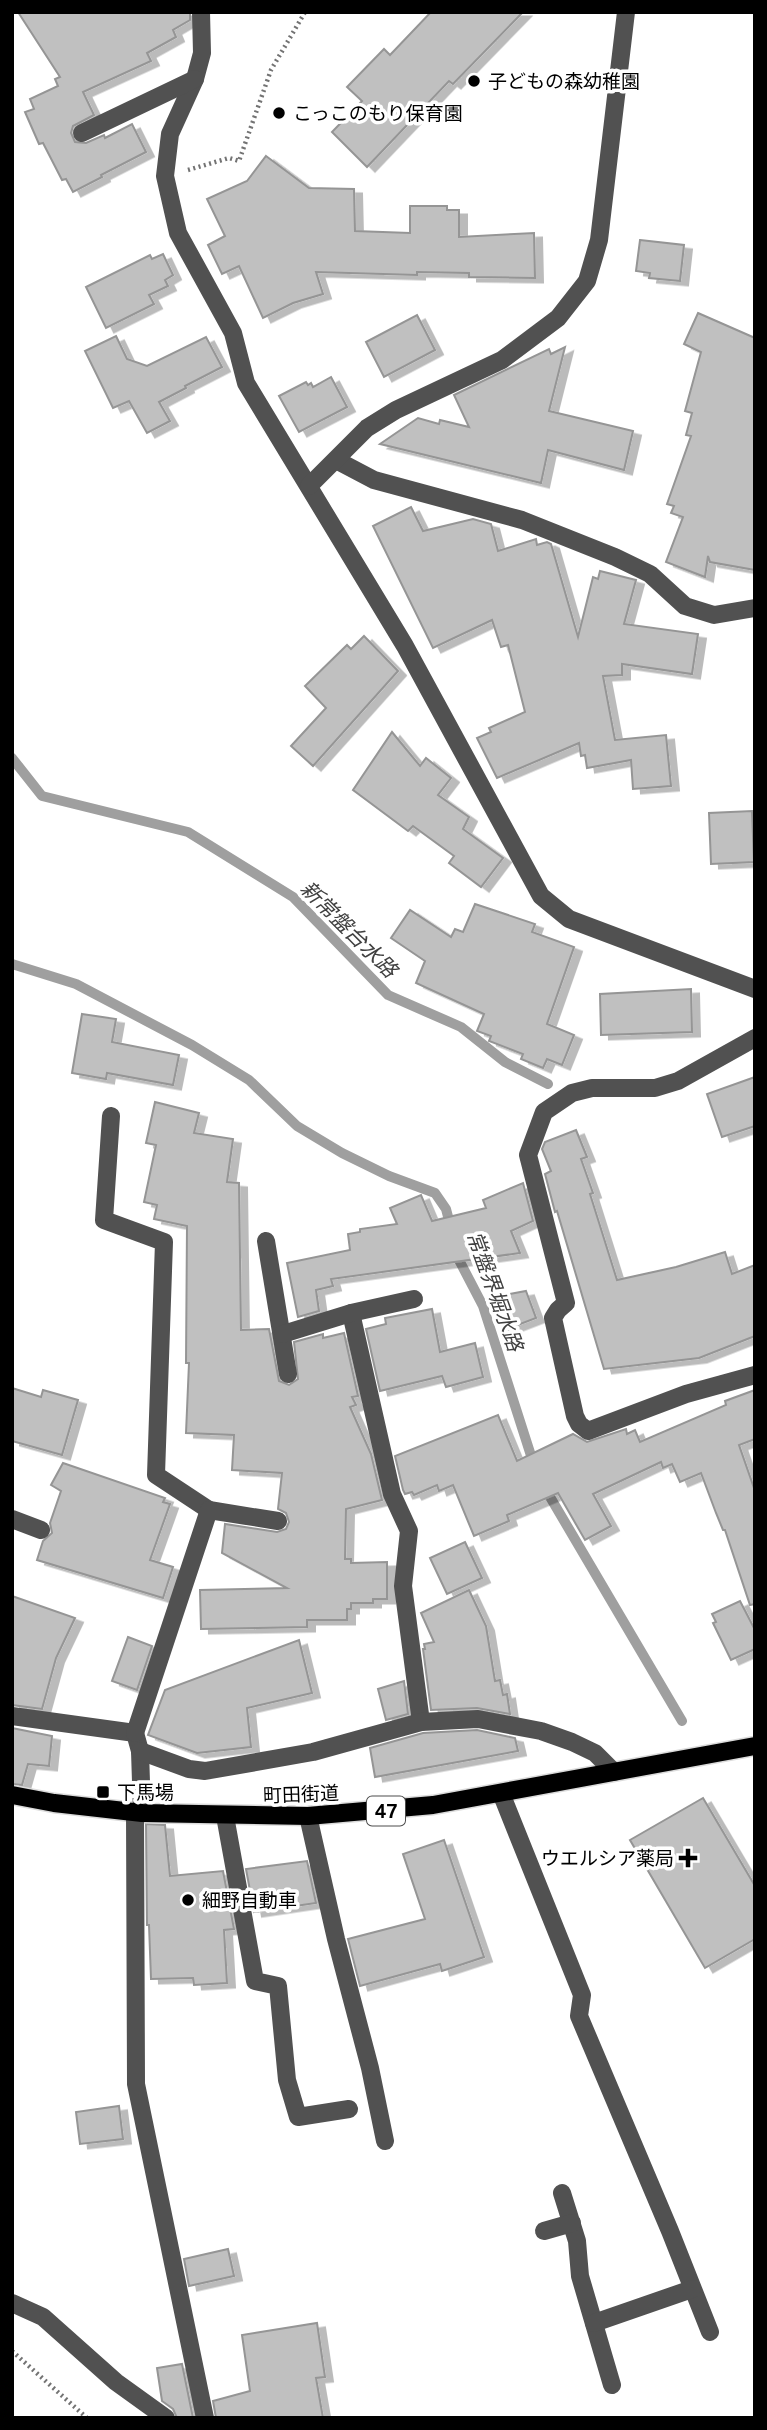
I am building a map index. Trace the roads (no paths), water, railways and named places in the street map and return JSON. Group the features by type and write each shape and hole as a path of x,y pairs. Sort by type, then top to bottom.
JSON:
{"main road":[{"name":"町田街道","path":"12,1795 54,1803 139,1812 308,1816 420,1807 755,1746"}],"street":[{"path":"201,12 202,52 195,79 170,134 165,176 178,233 233,333 246,383 405,646 541,896 569,919 755,989"},
{"path":"310,486 367,428 396,410 502,360 558,318 587,281 599,240 626,12"},
{"path":"82,133 195,79"},
{"path":"336,460 374,480 522,520 615,557 650,574 685,606 714,615 755,608"},
{"path":"755,1038 678,1081 655,1088 592,1088 572,1093 544,1112 528,1155 566,1303 553,1318 579,1424 588,1431 686,1394 755,1375"},
{"path":"111,1116 104,1220 164,1242 156,1475 209,1510 278,1521"},
{"path":"266,1241 288,1374"},
{"path":"283,1334 414,1299"},
{"path":"351,1314 392,1494 409,1531 402,1586 421,1722"},
{"path":"205,2418 136,2084 140,1751 135,1733 209,1510"},
{"path":"12,1519 41,1530"},
{"path":"12,1716 135,1733"},
{"path":"140,1751 205,1772 313,1752 421,1722 478,1719 541,1731 572,1742 595,1753 614,1772"},
{"path":"501,1793 582,1995 579,2016 710,2332"},
{"path":"225,1816 255,1981 278,1986 287,2080 298,2117 349,2109"},
{"path":"308,1816 336,1939 370,2068 385,2141"},
{"path":"562,2193 578,2241 580,2276 612,2385"},
{"path":"544,2231 572,2223"},
{"path":"594,2323 692,2290"},
{"path":"12,2303 43,2318 116,2382 166,2418"}],"waterway":[{"name":"新常盤台水路","path":"12,758 42,796 188,832 293,897 388,995 461,1027 505,1062 548,1084"},
{"name":"常盤界堀水路","path":"12,964 76,984 192,1045 249,1080 297,1126 342,1153 389,1176 435,1193 446,1209 451,1228"},
{"name":"常盤界堀水路","path":"457,1250 459,1260 483,1306 534,1465"},
{"name":"常盤界堀水路","path":"543,1485 682,1721"}],"place":[{"name":"子どもの森幼稚園","path":"474,81"},
{"name":"こっこのもり保育園","path":"279,113"},
{"name":"下馬場","path":"103,1792"},
{"name":"ウエルシア薬局","path":"688,1858"},
{"name":"細野自動車","path":"188,1900"}]}
